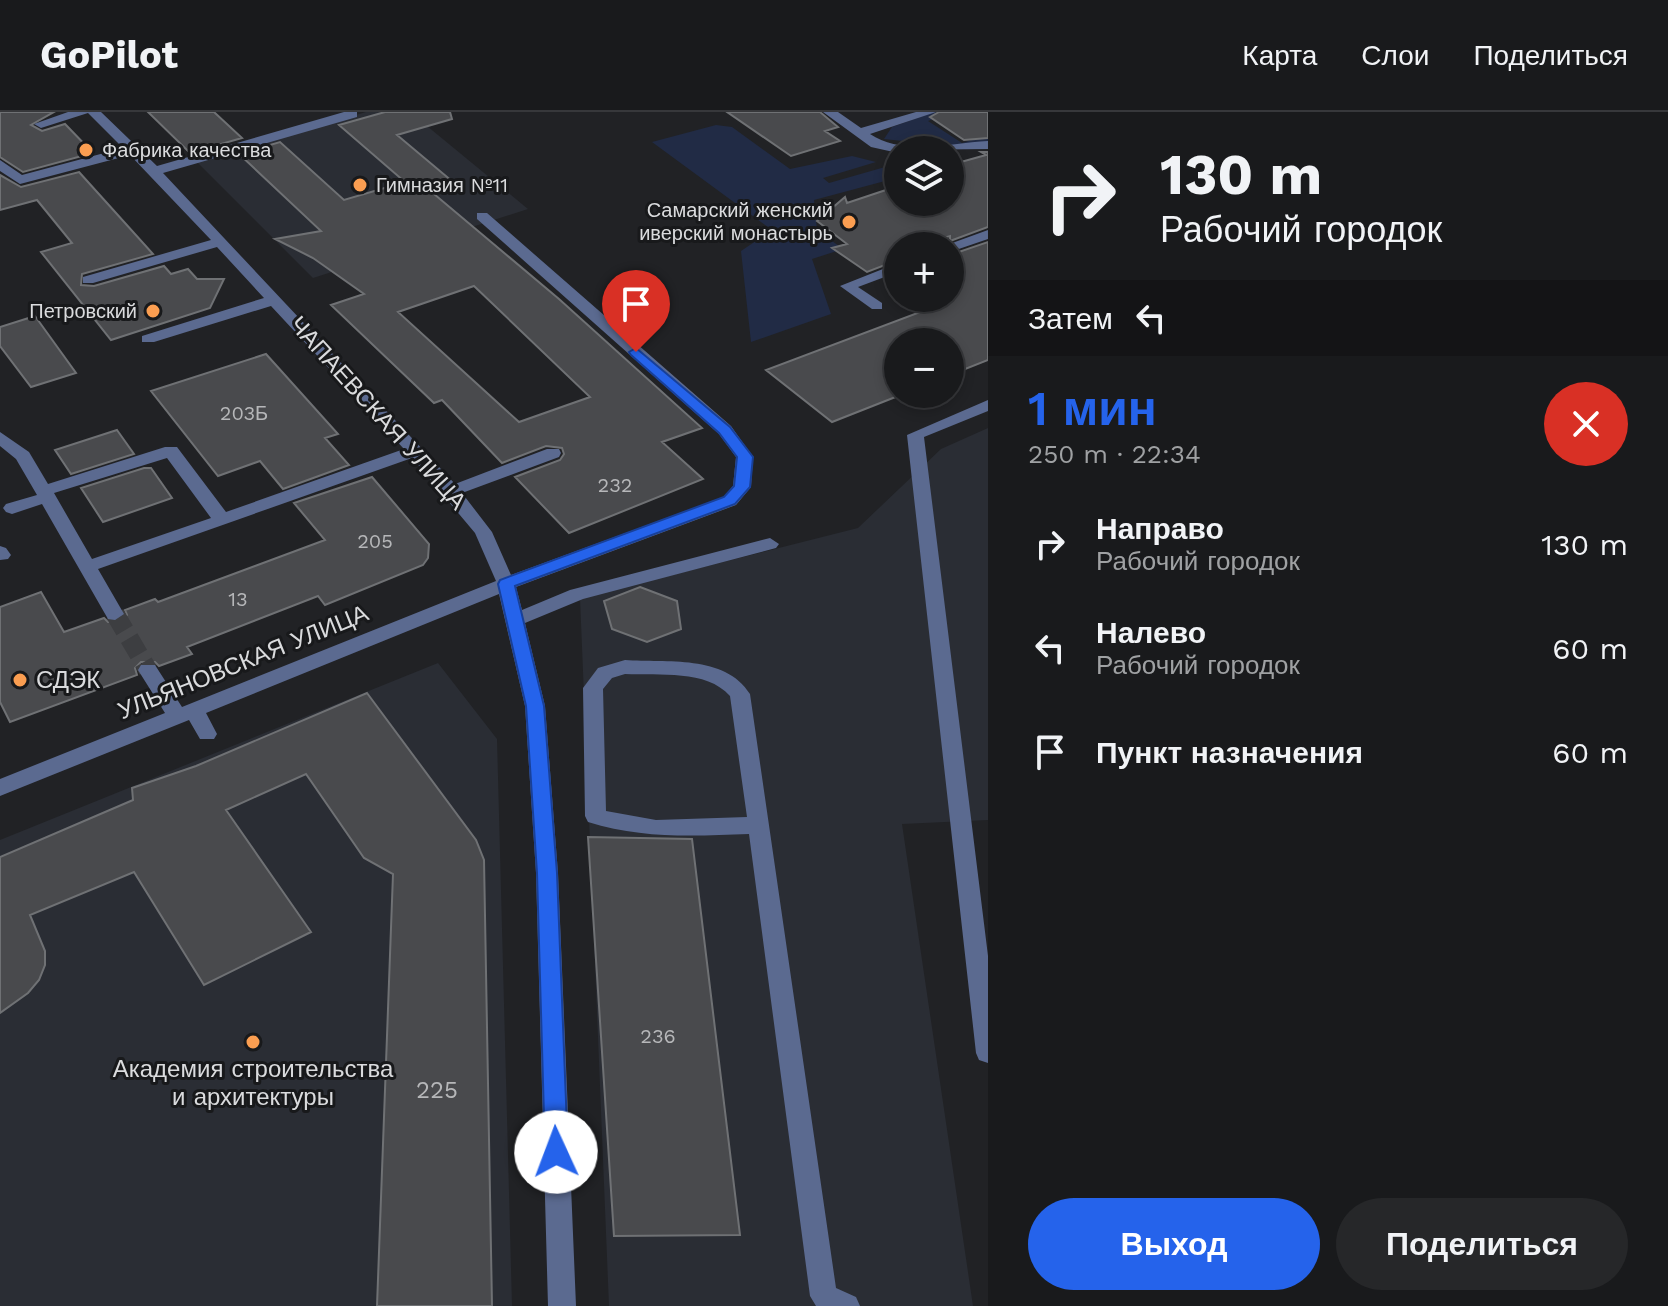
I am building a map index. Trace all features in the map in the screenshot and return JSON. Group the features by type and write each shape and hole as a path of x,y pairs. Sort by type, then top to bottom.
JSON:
{"street":[{"path":"41,124 82,112"},
{"name":"ЧАПАЕВСКАЯ УЛИЦА","path":"94,112 154,171 452,491 483,532 506,584 517,619 535,706 547,873 562,1306"},
{"path":"154,171 352,114 350,112"},
{"path":"829,112 876,144 884,146"},
{"path":"859,133 930,112"},
{"path":"964,146 988,145"},
{"path":"0,164 20,180 132,150"},
{"name":"УЛЬЯНОВСКАЯ УЛИЦА","path":"0,788 506,584 730,501 742,487 745,457 725,430 482,216"},
{"path":"964,243 988,234"},
{"path":"88,280 220,242"},
{"path":"877,306 847,286 884,272"},
{"path":"148,339 275,300"},
{"path":"988,405 915,435 988,1053"},
{"path":"0,437 23,456 115,614"},
{"path":"12,508 171,451 222,520"},
{"path":"89,566 416,451"},
{"path":"452,491 553,453"},
{"path":"517,619 577,594 770,544"},
{"path":"759,825 646,827 620,825 596,816 593,688 605,673 625,667 707,672 726,679 740,694 759,825 824,1296 846,1306"},
{"path":"148,670 207,734"}],"shaded area":[{"name":"Гимназия №11","path":"366,112 410,112 528,209 313,278 197,162"},
{"path":"934,112 944,115 928,121 951,136 886,136 892,127"},
{"path":"716,125 732,127 790,169 852,156 876,162 823,178 829,183 884,167 884,181 814,200 817,230 843,249 812,259 831,314 751,342 741,251 772,230 652,142"},
{"path":"988,135 988,144 964,146 964,142"},
{"path":"988,428 988,820 902,824 973,1306 609,1306 580,598 858,528 941,449"},
{"name":"Академия строительства и архитектуры","path":"438,663 497,739 512,1306 0,1306 0,840"}],"building":[{"path":"0,112 54,112 31,125 42,131 65,124 93,153 23,172 0,157"},
{"path":"148,112 214,112 242,138 190,153"},
{"path":"385,112 450,112 452,119 397,135 459,187 434,194 559,299 702,428 662,442 703,479 569,533 515,477 560,460 564,454 562,448 546,446 502,463 442,400 434,403 331,305 364,294 313,258 275,239 321,231 239,154 280,142 344,200 405,182 339,125","holes":["474,286 590,397 519,422 398,312"]},
{"path":"727,112 820,112 838,127 825,131 840,141 791,156"},
{"path":"939,112 988,112 988,138 964,140 964,136 958,136 930,117"},
{"path":"981,152 988,152 988,227 964,236 964,232 884,232 884,265 867,272 832,248 847,244 817,221 845,197 847,203 884,191 884,216 964,216 964,161 986,155"},
{"path":"79,172 153,254 82,274 81,285 94,286 164,266 171,274 188,269 197,279 224,279 210,308 111,340 41,252 72,243 37,200 0,210 0,175 21,187"},
{"path":"988,242 988,360 964,369 964,328 884,328 884,402 832,422 766,370 920,312 964,312 964,250"},
{"path":"35,316 76,373 31,387 0,346 0,327"},
{"path":"266,354 338,434 325,438 349,465 283,489 260,461 218,476 151,391"},
{"path":"117,430 134,454 71,474 55,450"},
{"path":"151,468 172,498 103,522 81,488"},
{"path":"372,477 429,544 428,558 423,565 325,605 318,596 187,647 192,654 159,666 155,662 141,662 135,668 137,675 10,722 0,702 0,607 41,592 64,632 104,618 108,622 117,622 127,615 125,610 155,599 158,602 325,540 294,503"},
{"path":"640,587 677,601 681,629 647,642 612,629 604,601"},
{"path":"367,693 476,840 484,860 492,1306 377,1306 393,874 364,858 306,774 226,810 311,932 204,985 134,872 30,915 45,951 45,965 39,980 28,993 0,1013 0,857 133,800 132,788 196,766"},
{"path":"588,837 692,839 740,1235 614,1236"}],"tunnel":[{"path":"115,614 148,670"}],"place":[{"name":"Фабрика качества","path":"86,150"},
{"name":"Гимназия №11","path":"360,185"},
{"name":"Самарский женский иверский монастырь","path":"849,222"},
{"name":"Петровский","path":"153,311"},
{"name":"СДЭК","path":"20,680"},
{"name":"Академия строительства и архитектуры","path":"253,1042"}],"route":[{"path":"556,1152 547,873 535,706 517,619 506,584 730,501 742,487 745,457 725,430 636,352"}]}
